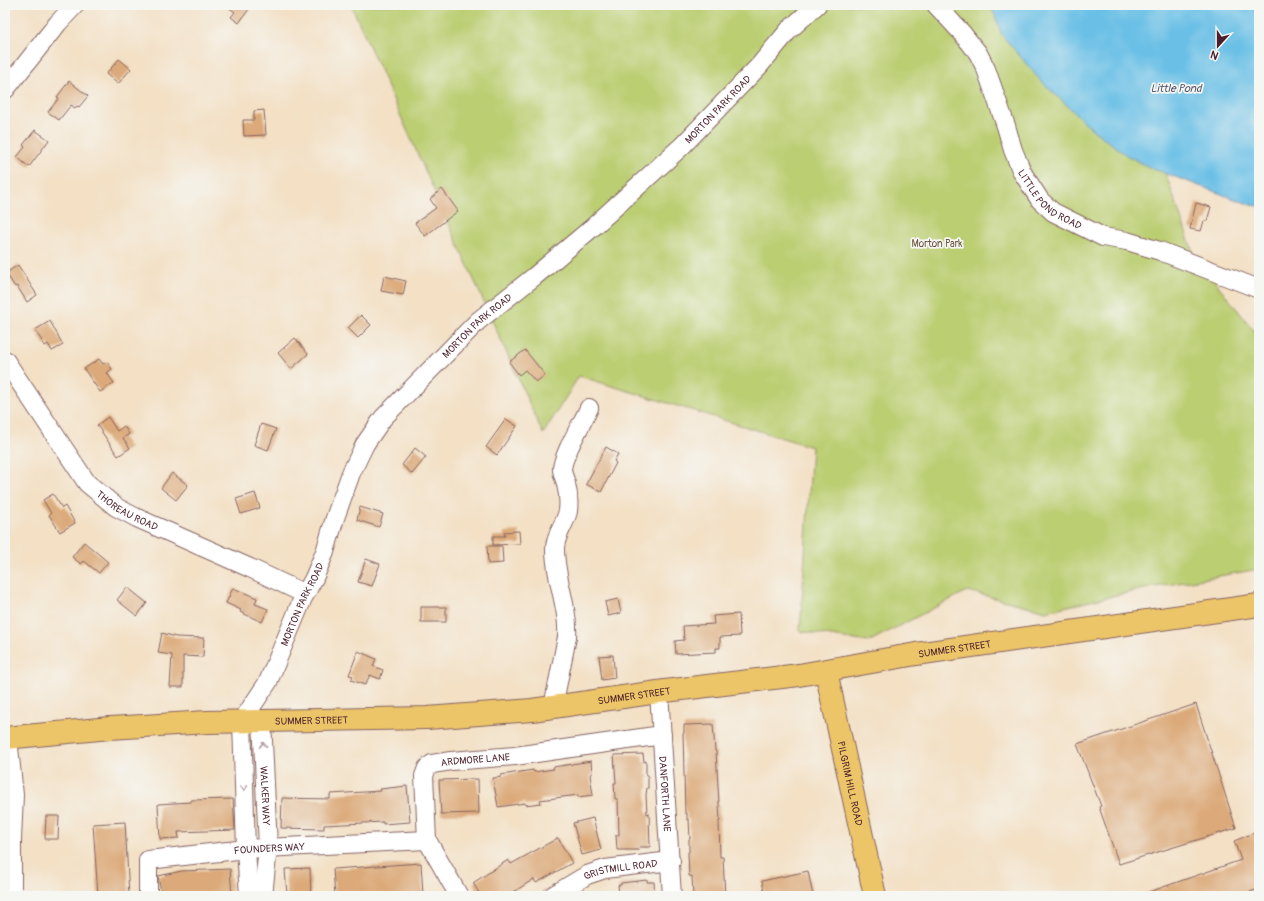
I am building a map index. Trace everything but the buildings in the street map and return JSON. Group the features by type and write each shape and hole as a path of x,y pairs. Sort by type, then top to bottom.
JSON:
{"main road":[{"name":"SUMMER STREET","path":"7,738 110,728 252,721 432,718 497,713 826,671 916,654 1259,605"},
{"name":"PILGRIM HILL ROAD","path":"826,671 875,896"}],"street":[{"path":"5,90 58,23 75,5"},
{"name":"MORTON PARK ROAD","path":"252,721 305,594 325,552 351,473 365,444 383,418 478,321 535,276 593,227 682,146 759,66 789,30 817,5"},
{"name":"LITTLE POND ROAD","path":"936,5 962,33 978,54 986,69 1013,150 1022,172 1040,200 1053,212 1103,237 1127,241 1160,251 1259,289"},
{"name":"THOREAU ROAD","path":"5,360 87,483 116,507 144,522 250,568 305,594"},
{"path":"553,707 568,626 557,574 555,548 557,535 568,512 568,498 562,470 564,458 589,408"},
{"name":"DANFORTH LANE","path":"659,692 664,791 671,861 672,896"},
{"name":"WALKER WAY","path":"252,721 268,847 263,896"},
{"name":"WALKER WAY","path":"250,896 246,848 252,721"},
{"name":"ARDMORE LANE","path":"459,896 427,840 424,776 427,768 432,764 515,756 662,735"},
{"path":"7,738 14,795 12,896"},
{"name":"FOUNDERS WAY","path":"148,896 148,860 246,848 427,840"},
{"name":"GRISTMILL ROAD","path":"552,896 587,875 605,869 671,861"}],"green space":[{"name":"Morton Park","path":"351,5 1259,5 1164,169 1194,255 1259,337 1259,569 1144,589 1046,611 967,591 868,642 800,631 812,447 579,376 543,434"}],"water":[{"name":"Little Pond","path":"991,5 1259,5 1259,206 1251,205 1151,168 1126,155 1093,130 1040,80 1002,35"}]}
